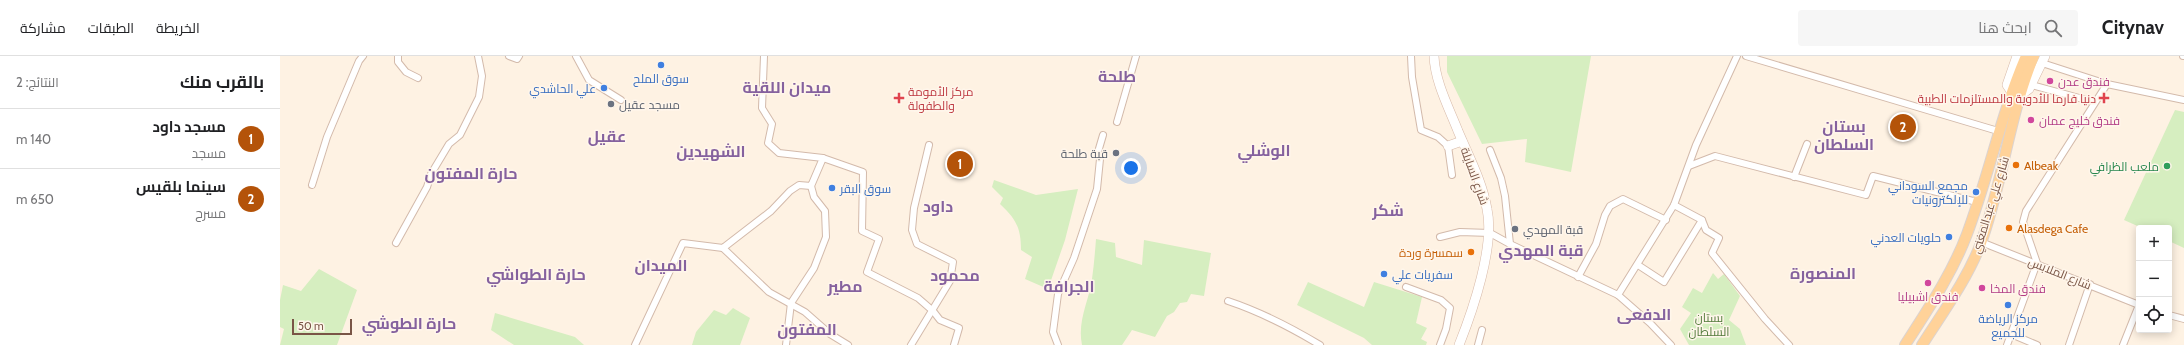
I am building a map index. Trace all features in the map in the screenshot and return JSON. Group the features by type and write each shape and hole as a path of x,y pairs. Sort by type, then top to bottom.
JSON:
{"main road":[{"name":"شارع السايلة","path":"1434,56 1444,96 1480,183 1488,209 1490,233 1480,277 1459,345"},
{"path":"2011,91 2006,85 2017,56"},
{"name":"شارع علي عبدالمغني","path":"1905,345 1941,290 1967,234 2011,91 2026,56"},
{"name":"شارع علي عبدالمغني","path":"1922,345 1952,299 1981,242 2021,95 2040,58"},
{"path":"1448,146 1462,141"}],"street":[{"path":"312,185 327,137 359,61 363,56"},
{"path":"398,56 398,62 406,72 418,78"},
{"path":"396,243 427,187 431,174 449,144 460,135 479,97 482,76 478,56"},
{"path":"510,56 517,59 519,56"},
{"path":"764,56 762,108 772,124 768,143 780,153 824,158 863,172 862,231 879,239 867,272 918,298 933,311 940,320 959,328 954,345"},
{"path":"1117,122 1136,56"},
{"path":"1411,56 1413,88 1421,130 1438,137 1448,146 1452,175"},
{"path":"1618,295 1674,205 1689,166 1737,56"},
{"path":"1746,56 1998,131"},
{"path":"575,57 589,80 622,100"},
{"path":"2040,58 2107,84 2183,100 2184,93"},
{"path":"2027,82 2094,102"},
{"path":"2007,345 2037,263 2023,222 2026,211 2094,102 2107,84"},
{"path":"1058,345 1053,332 1058,294 1074,258 1097,189 1100,159 1098,152 1103,135"},
{"path":"1794,177 1807,144"},
{"path":"911,345 950,281 953,262 918,244 912,230 923,167 929,145"},
{"path":"1490,150 1502,178 1510,244"},
{"path":"1689,166 1715,156 1866,196 1873,176 1977,202"},
{"path":"786,345 790,303 814,268 826,237 825,211 814,197 811,186 824,158"},
{"path":"723,248 771,211 790,191 799,186 811,186"},
{"path":"1578,277 1596,244 1605,215 1610,206 1623,198 1666,220"},
{"path":"1674,205 1702,220 1706,230 1719,238 1712,253 1765,319 1789,345"},
{"path":"1638,265 1664,282 1702,220"},
{"path":"1440,237 1460,232 1490,233 1578,277 1618,295 1650,323 1671,345"},
{"name":"شارع الملابس","path":"1981,242 2090,284 2136,304"},
{"path":"635,345 683,243 723,248 769,292 790,303 830,334 848,345"},
{"path":"2069,345 2090,284"},
{"path":"1406,287 1441,300 1450,308 1446,329 1440,345"},
{"path":"1228,301 1257,311 1320,345"},
{"path":"2123,345 2136,312"},
{"path":"2172,316 2184,320"},
{"path":"1478,345 1482,330"},
{"path":"2011,334 2037,345"}],"green space":[{"path":"1447,56 1591,56 1571,172 1525,162 1527,139 1482,144 1447,72"},
{"name":"ملعب الظرافي","path":"2175,110 2184,112 2184,248 2172,242 2172,225 2136,225 2124,220"},
{"path":"994,180 1036,195 1078,189 1065,240 1048,289 1025,279 1032,257 1021,250 1019,230 1014,219 1000,204 1003,198 992,187"},
{"path":"1096,239 1115,243 1116,257 1142,265 1144,240 1211,253 1204,296 1191,294 1187,302 1180,303 1174,312 1167,316 1155,337 1132,330 1122,345 1082,345 1082,319 1091,287"},
{"path":"319,269 357,290 337,345 280,345 284,329 280,327 280,300 283,285 301,291"},
{"name":"بستان السلطان","path":"1713,273 1718,279 1724,274 1740,296 1729,320 1740,329 1746,345 1689,345 1680,329 1691,313 1682,307 1693,288 1702,293"},
{"path":"1308,282 1364,307 1374,282 1422,297 1416,323 1427,328 1421,339 1427,342 1426,345 1372,345 1364,338 1297,305"},
{"path":"733,308 750,318 740,345 692,345 696,332 714,310 726,315"},
{"path":"495,313 575,337 584,345 514,345 491,330"}],"place":[{"name":"سوق الملح","path":"661,65"},
{"name":"فندق عدن","path":"2050,81"},
{"name":"علي الحاشدي","path":"604,88"},
{"name":"مركز الأمومة والطفولة","path":"899,98"},
{"name":"دنيا فارما للأدوية والمستلزمات الطبية","path":"2104,98"},
{"name":"مسجد عقيل","path":"611,104"},
{"name":"فندق خليج عمان","path":"2031,120"},
{"name":"سينما بلقيس","path":"1903,127"},
{"name":"قبة طلحة","path":"1116,153"},
{"name":"مسجد داود","path":"960,164"},
{"name":"Albeak","path":"2016,165"},
{"name":"ملعب الظرافي","path":"2167,166"},
{"name":"سوق البقر","path":"832,188"},
{"name":"مجمع السوداني للإلكترونيات","path":"1976,192"},
{"name":"Alasdega Cafe","path":"2009,228"},
{"name":"قبة المهدي","path":"1515,229"},
{"name":"حلويات العدني","path":"1949,237"},
{"name":"سمسرة وردة","path":"1471,252"},
{"name":"سفريات علي","path":"1384,274"},
{"name":"فندق اشبيليا","path":"1928,283"},
{"name":"فندق المخا","path":"1982,288"},
{"name":"مركز الرياضة للجميع","path":"2008,305"}],"district":[{"name":"طلحة","path":"1117,76"},
{"name":"ميدان اللقية","path":"787,87"},
{"name":"بستان السلطان","path":"1844,135"},
{"name":"عقيل","path":"607,136"},
{"name":"الوشلي","path":"1264,150"},
{"name":"الشهيدين","path":"711,151"},
{"name":"حارة المفتون","path":"471,173"},
{"name":"داود","path":"938,206"},
{"name":"شكر","path":"1388,210"},
{"name":"قبة المهدي","path":"1541,250"},
{"name":"الميدان","path":"661,265"},
{"name":"المنصورة","path":"1823,273"},
{"name":"حارة الطواشي","path":"536,274"},
{"name":"محمود","path":"955,275"},
{"name":"مطير","path":"845,286"},
{"name":"الجرافة","path":"1069,286"},
{"name":"الدفعى","path":"1644,314"},
{"name":"حارة الطوشي","path":"409,323"},
{"name":"المفتون","path":"807,329"}]}
